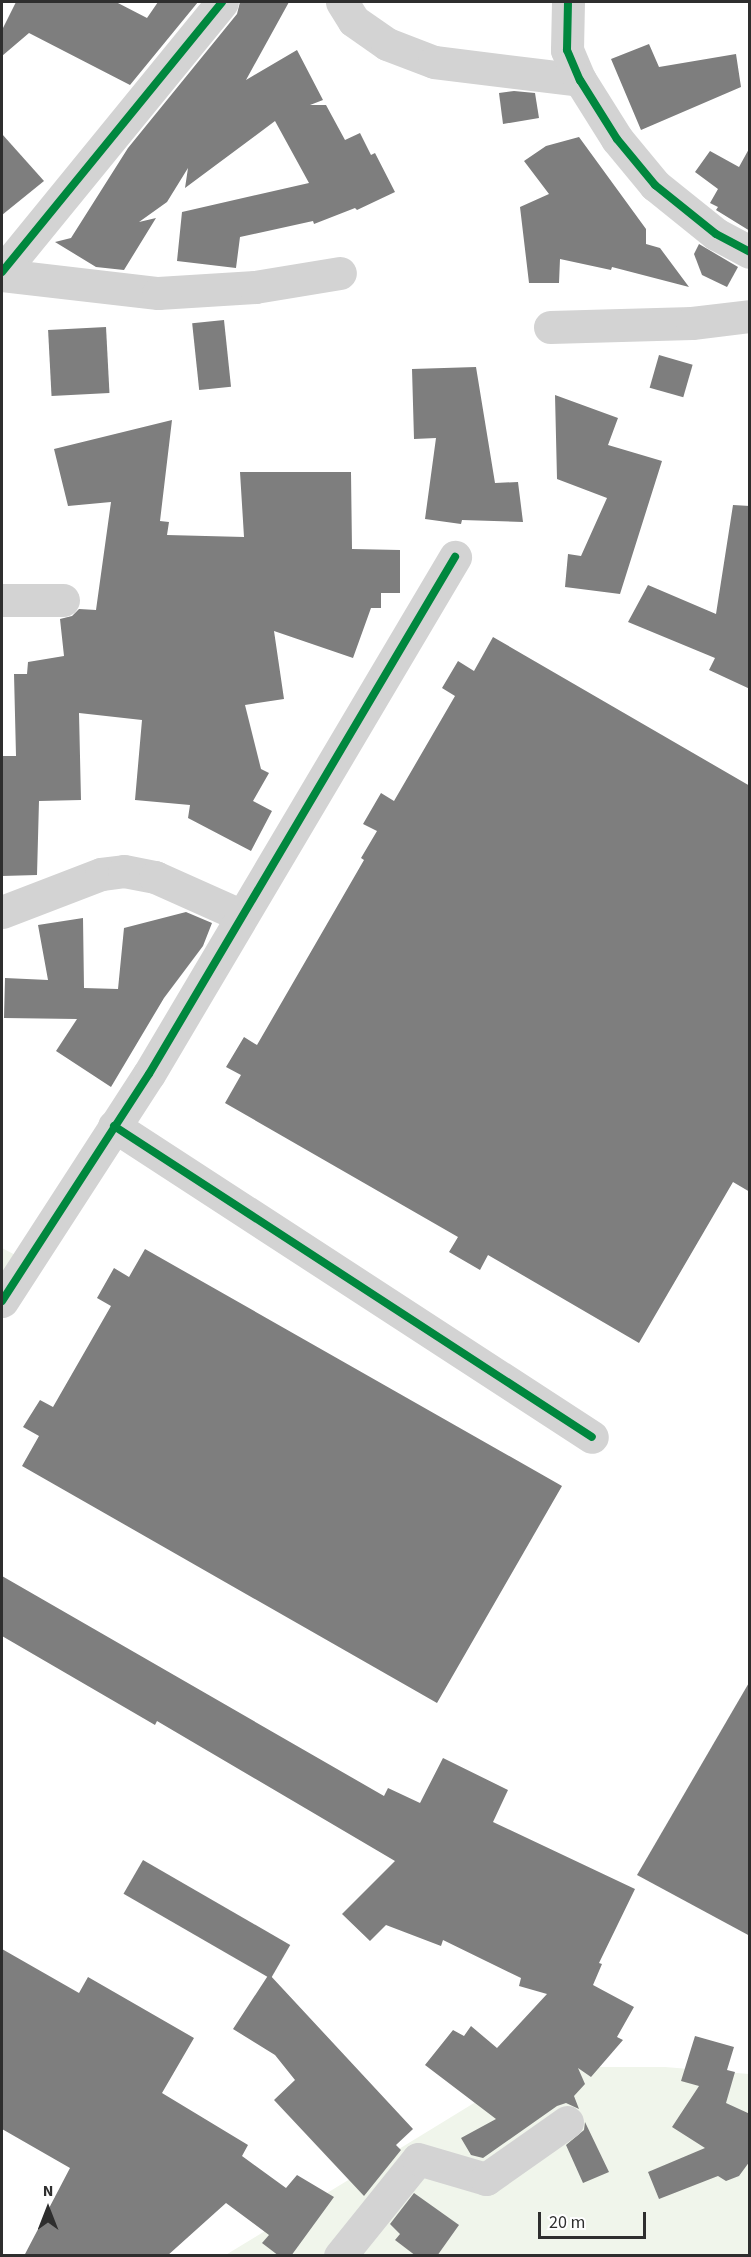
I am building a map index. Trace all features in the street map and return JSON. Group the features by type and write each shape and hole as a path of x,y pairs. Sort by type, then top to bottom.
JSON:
{"street":[{"path":"2,273 222,2"},
{"path":"342,2 354,21 387,44 434,62 580,80"},
{"path":"568,2 567,50 580,80 617,139 655,185 716,234 750,252"},
{"path":"2,273 158,293 255,287 340,273"},
{"path":"550,327 692,323 750,316"},
{"path":"2,1300 149,1074 455,557"},
{"path":"2,600 63,600"},
{"path":"2,912 101,874 124,871 155,877 242,916"},
{"path":"114,1126 592,1437"},
{"path":"340,2256 418,2159 486,2179 567,2122"}],"shaded area":[{"path":"2,1248 23,1259 2,1299"},
{"path":"533,2067 665,2067 749,2074 749,2255 224,2256"}],"building":[{"path":"16,2 116,2 147,18 158,2 198,2 130,85 29,33 2,56 2,30"},
{"path":"240,2 289,2 246,80 297,50 323,100 310,105 326,105 345,140 360,133 371,155 375,153 395,192 357,210 355,208 314,224 313,221 240,237 236,268 177,261 182,212 309,183 275,121 185,188 188,168 167,202 139,222 156,218 124,270 96,267 55,242 71,238 128,148 237,14"},
{"path":"649,44 659,67 736,54 741,87 641,130 611,59"},
{"path":"514,91 535,93 539,118 503,124 499,93"},
{"path":"2,134 44,181 2,215"},
{"path":"579,137 646,229 646,244 660,248 689,287 612,267 611,270 560,259 559,283 529,283 520,207 549,194 524,161 546,146"},
{"path":"750,147 750,231 716,210 718,207 710,203 718,189 695,172 710,151 739,167"},
{"path":"699,244 738,267 727,287 702,275 694,254"},
{"path":"224,320 231,387 199,390 192,323"},
{"path":"106,327 109,393 52,396 48,330"},
{"path":"659,355 693,365 683,397 650,388"},
{"path":"476,367 495,483 518,482 523,522 462,520 461,524 425,519 436,438 414,439 412,369"},
{"path":"555,395 618,418 608,445 662,461 620,594 565,587 568,554 581,556 607,498 557,479"},
{"path":"172,420 160,521 169,522 167,535 244,537 240,472 351,472 352,549 400,550 400,593 381,593 381,608 371,608 353,658 274,631 284,699 245,705 261,769 269,773 253,801 272,811 251,851 188,818 190,805 135,800 142,720 79,713 81,800 39,801 37,875 2,876 2,756 16,756 14,674 27,674 28,662 64,656 60,619 72,616 79,609 96,610 111,502 68,506 54,449"},
{"path":"733,505 750,506 750,689 709,670 715,658 628,622 648,585 716,614"},
{"path":"493,637 750,786 750,1192 733,1182 639,1343 488,1255 480,1270 449,1252 458,1237 225,1103 241,1075 226,1067 244,1037 257,1045 364,860 361,858 377,831 363,824 381,793 394,801 455,696 442,688 458,661 474,671"},
{"path":"186,912 212,923 203,946 164,998 111,1087 56,1051 77,1019 4,1018 5,978 48,980 38,925 83,918 84,988 118,989 124,928"},
{"path":"145,1249 562,1486 437,1703 22,1466 39,1436 23,1427 40,1400 53,1407 111,1306 97,1298 114,1268 129,1277"},
{"path":"2,1576 384,1796 388,1788 420,1803 443,1758 508,1790 493,1822 635,1889 599,1963 602,1964 593,1985 634,2007 617,2037 623,2040 591,2077 578,2068 585,2084 574,2096 579,2109 566,2103 557,2106 483,2158 471,2155 461,2138 496,2119 425,2065 453,2030 464,2036 471,2026 497,2048 547,1994 519,1986 521,1978 443,1940 441,1946 386,1925 370,1941 342,1914 395,1861 157,1721 155,1725 2,1636"},
{"path":"750,1681 750,1936 637,1875"},
{"path":"143,1860 290,1945 271,1979 124,1894"},
{"path":"2,1949 79,1993 88,1977 194,2038 162,2093 248,2145 242,2156 286,2188 297,2175 334,2197 291,2256 279,2256 262,2243 269,2235 226,2203 167,2256 24,2256 70,2168 2,2129"},
{"path":"269,1974 413,2129 396,2145 401,2150 364,2196 274,2100 295,2080 275,2055 233,2029"},
{"path":"695,2036 734,2047 727,2070 735,2072 726,2103 750,2114 750,2161 739,2176 726,2181 718,2176 659,2199 648,2172 705,2148 672,2127 699,2086 681,2081"},
{"path":"585,2122 609,2172 583,2183 566,2145 584,2130"},
{"path":"414,2193 459,2225 437,2256 416,2256 395,2240 400,2234 390,2224"}],"cycle path":[{"path":"2,272 222,2"},
{"path":"568,2 567,50 580,80 617,139 655,185 716,234 750,252"},
{"path":"2,1301 149,1074 455,557"},
{"path":"114,1126 592,1437"}]}
